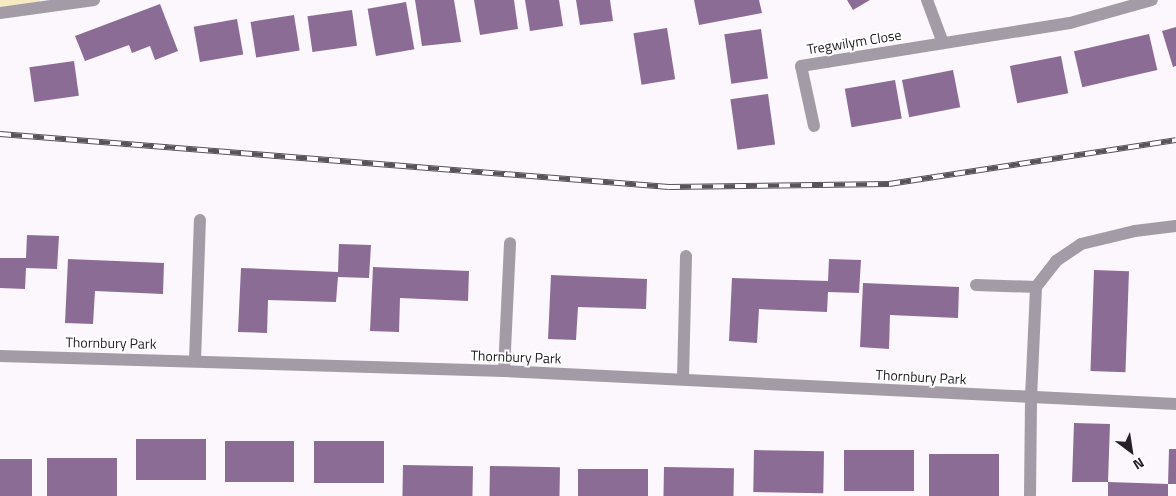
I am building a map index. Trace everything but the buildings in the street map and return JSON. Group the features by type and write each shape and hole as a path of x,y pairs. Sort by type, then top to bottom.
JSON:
{"street":[{"path":"0,13 94,0"},
{"path":"927,0 943,43 1070,23 1152,0"},
{"name":"Tregwilym Close","path":"814,126 801,66 943,43"},
{"path":"195,361 200,220"},
{"path":"1030,496 1031,398 1036,286 1056,262 1081,244 1135,231 1176,226"},
{"path":"504,371 510,242"},
{"path":"682,379 686,256"},
{"path":"976,285 1036,286"},
{"name":"Thornbury Park","path":"0,356 504,371 1176,404"}],"shaded area":[{"path":"0,0 40,0 39,8 0,13"}],"railway":[{"path":"0,134 669,187 889,184 1176,140"}]}
